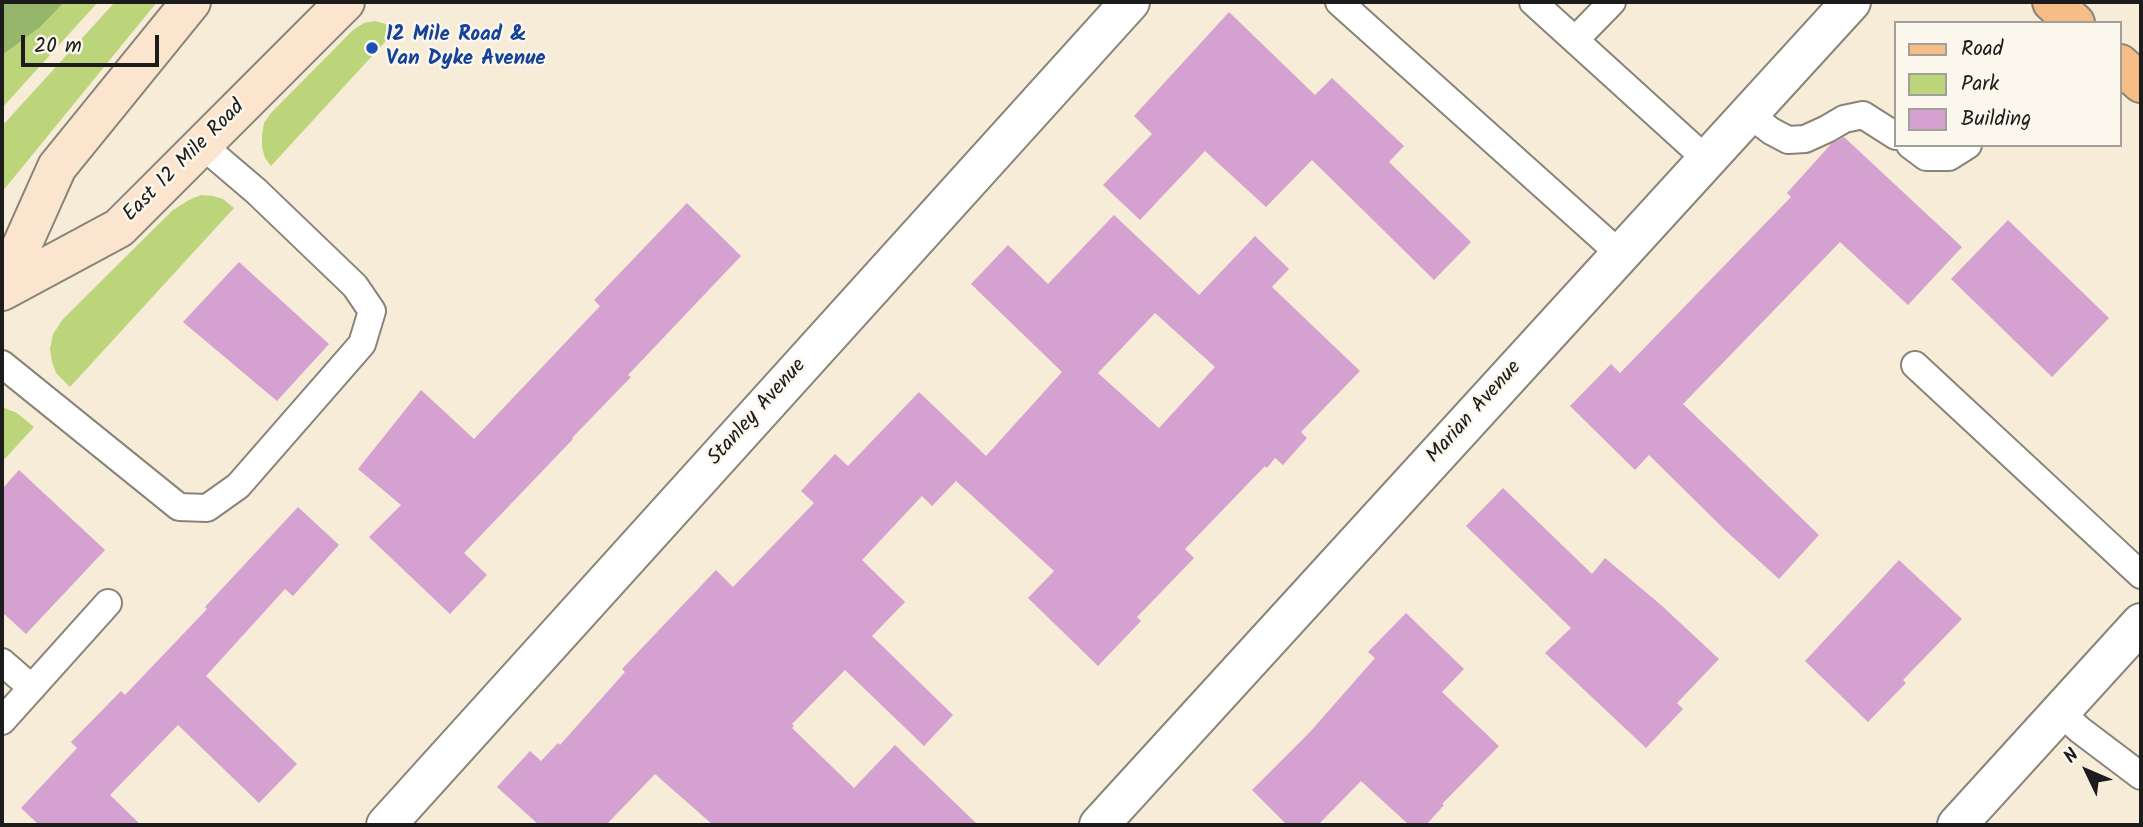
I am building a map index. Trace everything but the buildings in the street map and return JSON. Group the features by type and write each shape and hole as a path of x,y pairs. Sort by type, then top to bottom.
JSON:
{"main road":[{"name":"East 12 Mile Road","path":"2,291 57,167 191,2"},
{"name":"East 12 Mile Road","path":"2,291 119,228 345,2"},
{"path":"2052,2 2073,21"},
{"path":"2122,66 2141,83"}],"street":[{"name":"Stanley Avenue","path":"386,825 1130,2"},
{"name":"Marian Avenue","path":"1099,825 1851,2"},
{"path":"1957,825 2141,622"}],"lane":[{"path":"1339,2 1620,254"},
{"path":"1533,2 1707,160"},
{"path":"1575,40 1612,2"},
{"path":"1749,114 1771,131 1788,139 1805,139 1844,119 1863,115 1895,134"},
{"path":"2,364 179,507 207,508 238,486 362,344 372,311 355,286 256,191 202,145"},
{"path":"1913,147 1926,157 1949,157 1965,147"},
{"path":"1914,365 2141,575"},
{"path":"2,721 108,603"},
{"path":"2,662 32,688"},
{"path":"2060,712 2141,776"}],"green space":[{"path":"2,2 98,2 2,108"},
{"path":"2,2 64,2 40,27 2,55"},
{"path":"115,2 157,2 2,192 2,126"},
{"path":"375,21 386,24 395,31 271,166 265,158 262,135 264,123 271,113 353,30 364,23"},
{"path":"201,195 223,199 234,208 70,387 56,373 50,349 53,334 63,319 173,210"},
{"path":"2,407 17,413 34,427 2,462"}],"place":[{"name":"12 Mile Road & Van Dyke Avenue","path":"372,48"}]}
